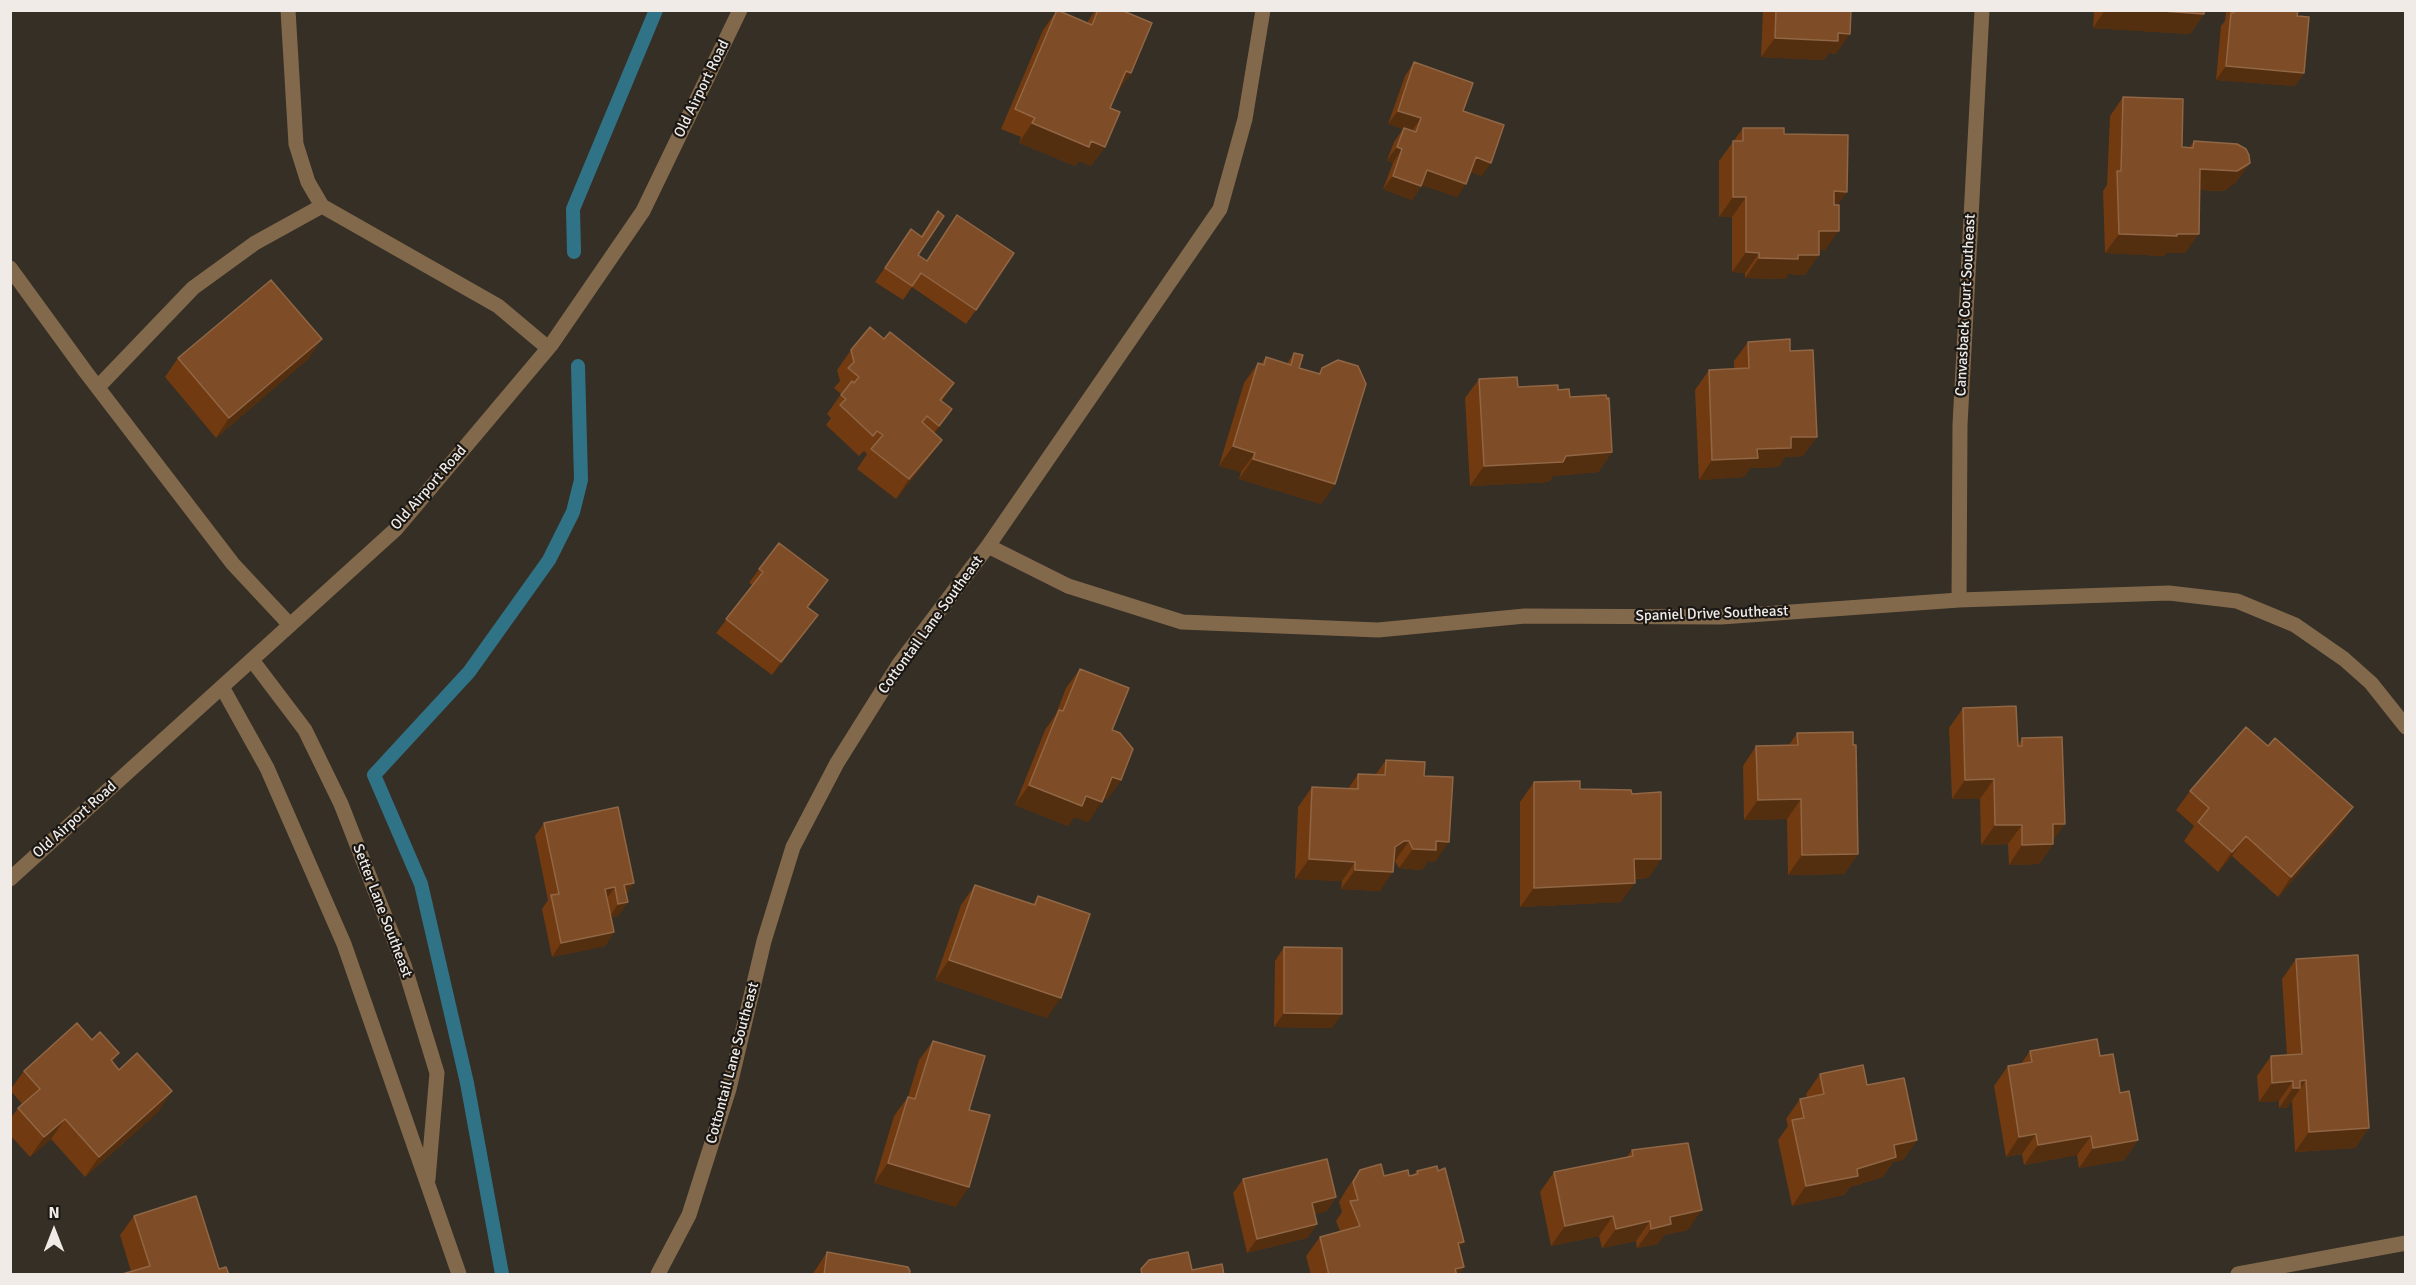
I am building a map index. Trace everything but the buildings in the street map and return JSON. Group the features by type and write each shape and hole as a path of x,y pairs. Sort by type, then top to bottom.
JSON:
{"street":[{"path":"288,10 296,144 308,182 322,206 498,306 548,348"},
{"name":"Old Airport Road","path":"10,879 396,529 548,348 643,211 740,10"},
{"name":"Cottontail Lane Southeast","path":"658,1275 689,1215 729,1089 764,941 793,846 837,763 899,664 988,546 1221,209 1245,119 1263,10"},
{"name":"Canvasback Court Southeast","path":"1959,600 1960,425 1982,10"},
{"path":"98,387 193,288 255,243 322,206"},
{"path":"10,268 233,564 290,625"},
{"name":"Spaniel Drive Southeast","path":"988,546 1068,586 1182,622 1378,630 1525,616 1721,617 1959,600 2169,593 2237,601 2295,625 2344,659 2372,683 2406,727"},
{"name":"Setter Lane Southeast","path":"252,660 305,730 341,804 404,965 437,1073 428,1185"},
{"name":"Setter Lane Southeast","path":"222,687 267,768 344,944 459,1275"},
{"path":"2238,1275 2406,1243"}],"waterway":[{"path":"574,252 573,209 656,10"},
{"path":"502,1274 467,1083 421,884 374,775 469,672 549,560 573,512 581,480 578,366"}]}
